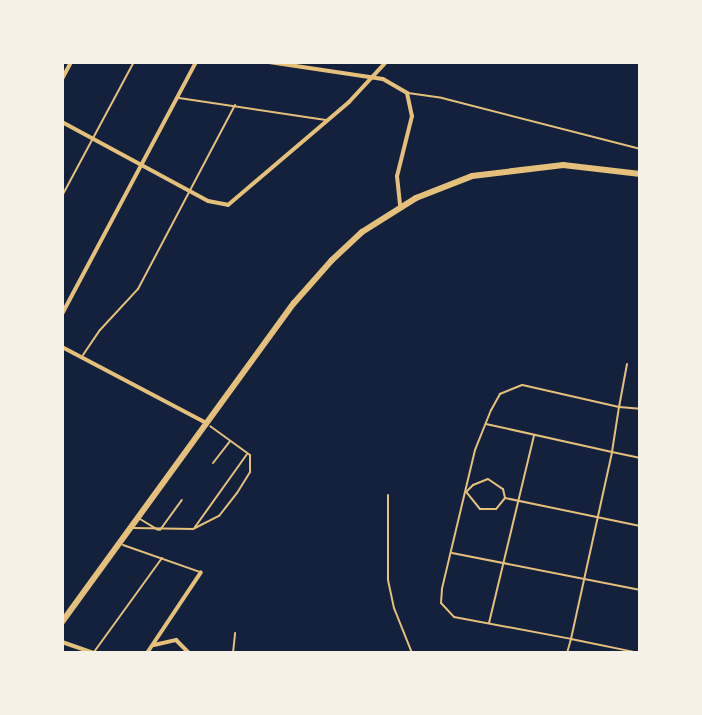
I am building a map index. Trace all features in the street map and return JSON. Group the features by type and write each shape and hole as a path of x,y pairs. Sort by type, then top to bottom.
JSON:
{"main road":[{"path":"62,622 204,422 311,282 362,232 400,207 472,176 563,165 640,174"}],"street":[{"path":"62,79 71,62"},
{"path":"62,314 196,62"},
{"path":"269,62 391,82 407,93 412,116 397,176 400,207"},
{"path":"62,122 190,192 216,205 228,205 327,120 386,62"},
{"path":"62,347 204,422"},
{"path":"147,653 201,572"},
{"path":"152,645 176,640 189,653"},
{"path":"62,642 94,653"}],"lane":[{"path":"62,196 134,62"},
{"path":"407,93 442,98 640,149"},
{"path":"178,98 327,120"},
{"path":"82,358 100,330 138,289 235,105"},
{"path":"567,653 612,452 627,364"},
{"path":"639,653 454,617 441,603 475,450 500,394 522,385 640,409"},
{"path":"129,527 159,531 193,529 219,516 237,493 252,463 248,453 204,422"},
{"path":"486,424 640,458"},
{"path":"488,624 535,435"},
{"path":"213,463 230,440"},
{"path":"193,529 248,453"},
{"path":"466,492 473,485 488,479 503,489 505,498"},
{"path":"466,492 480,509 496,509 505,498"},
{"path":"388,495 388,580 394,608 412,653"},
{"path":"505,498 640,526"},
{"path":"159,531 182,500"},
{"path":"136,517 159,531"},
{"path":"118,542 201,572"},
{"path":"451,553 640,590"},
{"path":"94,653 162,558"},
{"path":"233,653 235,633"}]}
